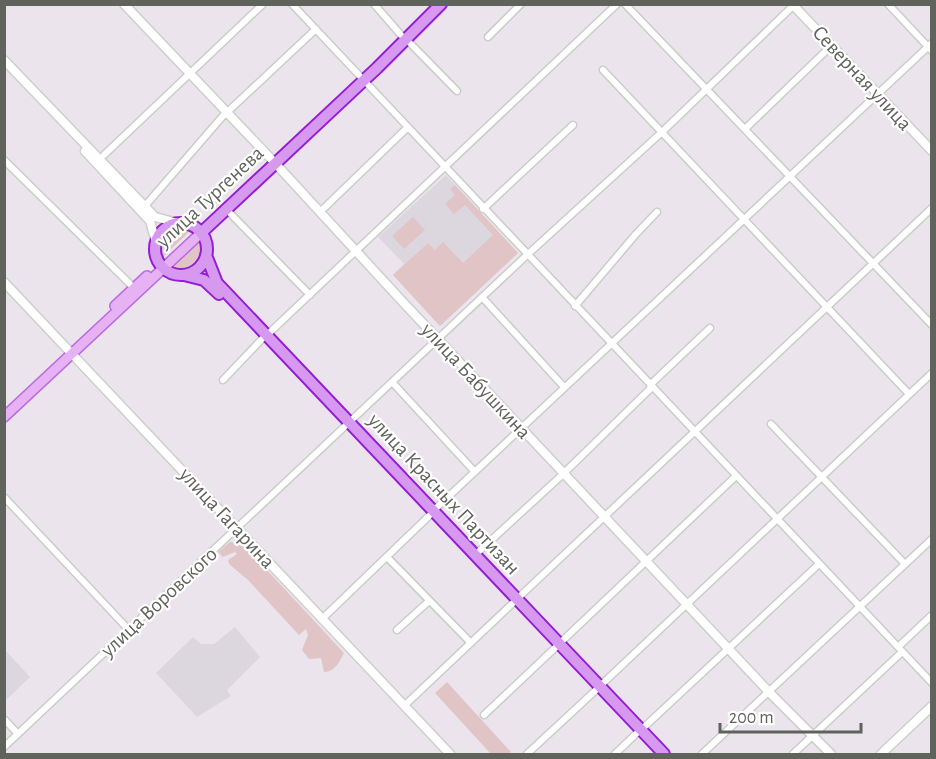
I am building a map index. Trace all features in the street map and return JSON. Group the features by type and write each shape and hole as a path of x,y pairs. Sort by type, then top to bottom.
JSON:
{"highway":[{"name":"улица Тургенева","path":"404,37 433,4"},
{"name":"улица Тургенева","path":"199,231 441,4"},
{"name":"улица Тургенева","path":"199,231 273,160"},
{"path":"161,266 155,253 156,242 166,228 178,223 187,224 199,231"},
{"name":"улица Красных Партизан","path":"199,231 206,243 206,255 218,283 264,337 598,688 657,754"},
{"path":"184,275 200,266 206,255"},
{"name":"улица Красных Партизан","path":"161,266 169,272 204,280 264,337"},
{"name":"улица Красных Партизан","path":"431,514 475,555 515,601"},
{"name":"улица Красных Партизан","path":"639,732 664,754"}],"main road":[{"name":"улица Тургенева","path":"4,410 70,352 199,231"},
{"name":"улица Тургенева","path":"4,417 134,288 161,266"}],"street":[{"name":"улица Бабушкина","path":"124,4 273,160 686,604 831,754"},
{"path":"104,155 262,4"},
{"path":"292,4 444,168 932,683"},
{"path":"374,4 457,91"},
{"path":"488,37 521,4"},
{"path":"223,380 264,337 617,4"},
{"path":"625,4 932,325"},
{"path":"322,619 564,387 876,94 930,47 888,4"},
{"name":"улица Воровского","path":"4,747 482,297 662,132 794,5"},
{"name":"Северная улица","path":"794,5 932,151"},
{"path":"146,206 228,112 316,29"},
{"path":"745,129 831,46"},
{"path":"4,60 146,206 160,219 178,223"},
{"path":"4,67 150,221 156,242"},
{"path":"603,70 909,394"},
{"path":"483,209 573,125"},
{"path":"321,212 407,128"},
{"path":"4,160 134,288"},
{"path":"225,208 310,295"},
{"path":"404,706 932,208"},
{"path":"575,306 657,212"},
{"name":"улица Гагарина","path":"4,282 450,754"},
{"path":"482,297 564,387"},
{"path":"475,555 564,474 651,388 650,385 710,328"},
{"path":"527,754 932,373"},
{"path":"392,382 475,472"},
{"path":"771,424 905,564"},
{"path":"484,715 736,476"},
{"path":"4,497 129,630"},
{"path":"702,754 932,539"},
{"path":"387,556 471,643"},
{"path":"615,754 819,564"},
{"path":"397,630 429,601"},
{"path":"793,754 900,650 932,615"},
{"path":"881,754 932,706"},
{"path":"4,719 18,734"}],"shaded area":[{"path":"446,175 518,253 440,326 393,275 404,264 378,237"},
{"path":"455,185 518,253 440,326 393,275 428,243 435,250 443,242 463,263 493,235 465,205 454,214 445,204 455,195 450,189"},
{"path":"413,217 425,230 404,249 392,236"},
{"path":"179,227 191,230 162,258 160,247 163,238 169,231"},
{"path":"200,239 201,253 193,266 179,270 170,267"},
{"path":"230,542 242,543 344,653 334,668 324,672 321,658 309,659 302,650 308,635 306,629 299,635 248,580 229,564 228,560 237,554 235,552 223,557 218,552"},
{"path":"235,627 260,657 227,690 231,696 197,717 156,673 193,637 201,644 214,644"},
{"path":"5,650 30,677 4,701"},
{"path":"447,682 511,752 491,754 435,693"}]}
